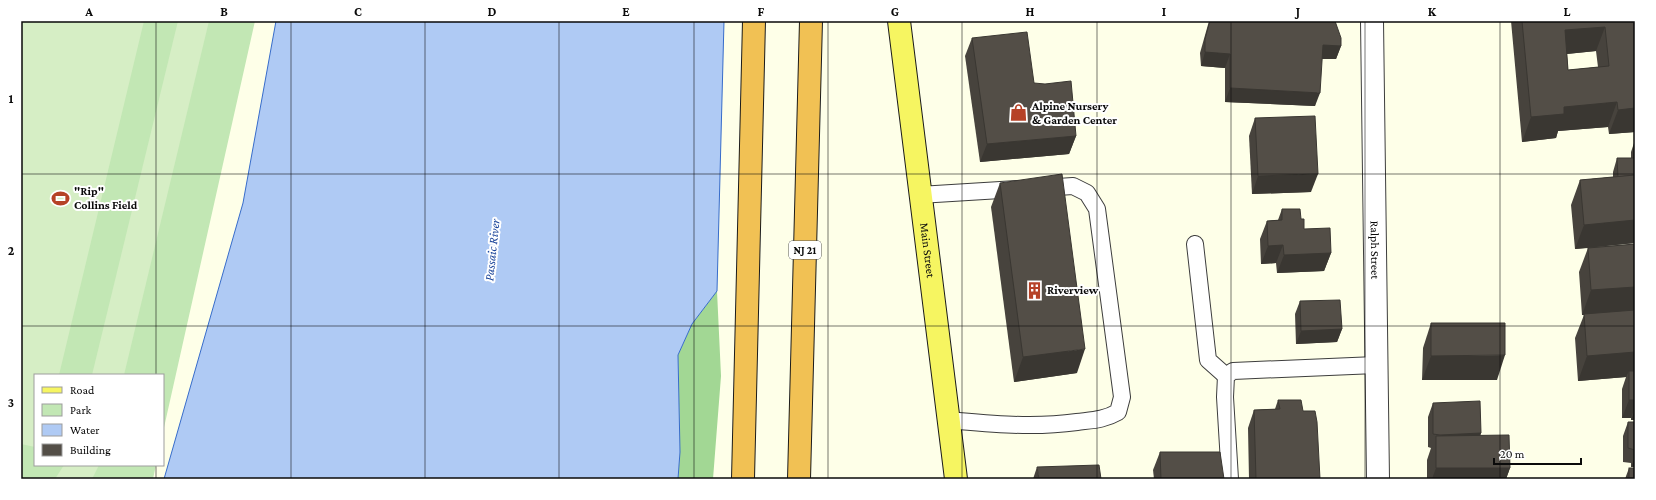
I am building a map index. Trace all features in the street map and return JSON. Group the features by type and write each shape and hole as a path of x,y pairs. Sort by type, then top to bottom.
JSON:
{"highway":[{"path":"743,479 754,21"},
{"name":"NJ 21","path":"799,479 810,21"}],"main road":[{"name":"Main Street","path":"899,21 919,195 956,479"}],"street":[{"name":"Ralph Street","path":"1372,21 1378,479"}],"lane":[{"path":"919,195 1073,186 1087,193 1097,209 1122,397 1118,412 1106,419 1053,425 1023,426 948,420"},
{"path":"1195,244 1208,360 1226,376"},
{"path":"1226,376 1233,371 1376,365"},
{"path":"1226,376 1225,397 1230,479"}],"green space":[{"path":"21,21 255,21 164,428 164,374 34,374 34,466 156,466 153,479 21,479"},
{"name":"\"Rip\" Collins Field","path":"21,21 144,21 59,374 34,374 34,447 21,444"},
{"path":"178,21 209,21 124,374 92,374"},
{"path":"717,291 721,376 713,479 678,479 680,452 678,355 692,324"},
{"path":"63,466 98,466 92,479 55,479"}],"water":[{"name":"Passaic River","path":"276,21 724,21 717,291 692,324 678,355 680,452 678,479 164,479 243,203"}],"building":[{"path":"1210,21 1335,21 1341,38 1341,46 1323,45 1320,93 1230,88 1230,54 1205,52 1205,39"},
{"path":"1522,21 1635,21 1635,108 1618,110 1617,102 1564,107 1564,114 1531,117","holes":["1605,27 1609,66 1568,70 1565,30"]},
{"name":"Alpine Nursery & Garden Center","path":"1027,32 1034,83 1045,84 1071,81 1076,136 987,144 972,38"},
{"path":"1315,116 1318,174 1258,176 1255,118"},
{"path":"1617,158 1635,158 1635,175 1618,177"},
{"name":"Riverview","path":"1062,174 1085,349 1023,357 1000,183"},
{"path":"1635,175 1635,220 1584,225 1580,180"},
{"path":"1282,209 1300,209 1301,219 1304,219 1304,229 1330,228 1331,253 1284,255 1283,245 1268,246 1267,221 1282,220"},
{"path":"1635,244 1635,287 1591,290 1588,248"},
{"path":"1340,300 1342,329 1301,331 1300,301"},
{"path":"1635,310 1635,352 1587,356 1584,314"},
{"path":"1431,323 1505,323 1505,355 1431,356"},
{"path":"1629,371 1635,371 1635,400 1629,400"},
{"path":"1278,400 1301,400 1303,411 1315,411 1320,479 1256,479 1254,410 1280,409"},
{"path":"1480,401 1481,433 1433,434 1433,403"},
{"path":"1628,422 1635,422 1635,450 1628,448"},
{"path":"1509,435 1510,468 1436,468 1436,436"},
{"path":"1160,452 1220,452 1224,479 1161,479"},
{"path":"1099,465 1101,479 1039,479 1037,467"},
{"path":"1629,468 1635,468 1635,479 1629,479"}],"place":[{"name":"Alpine Nursery & Garden Center","path":"1019,113"},
{"name":"\"Rip\" Collins Field","path":"61,198"},
{"name":"Riverview","path":"1034,290"}]}
